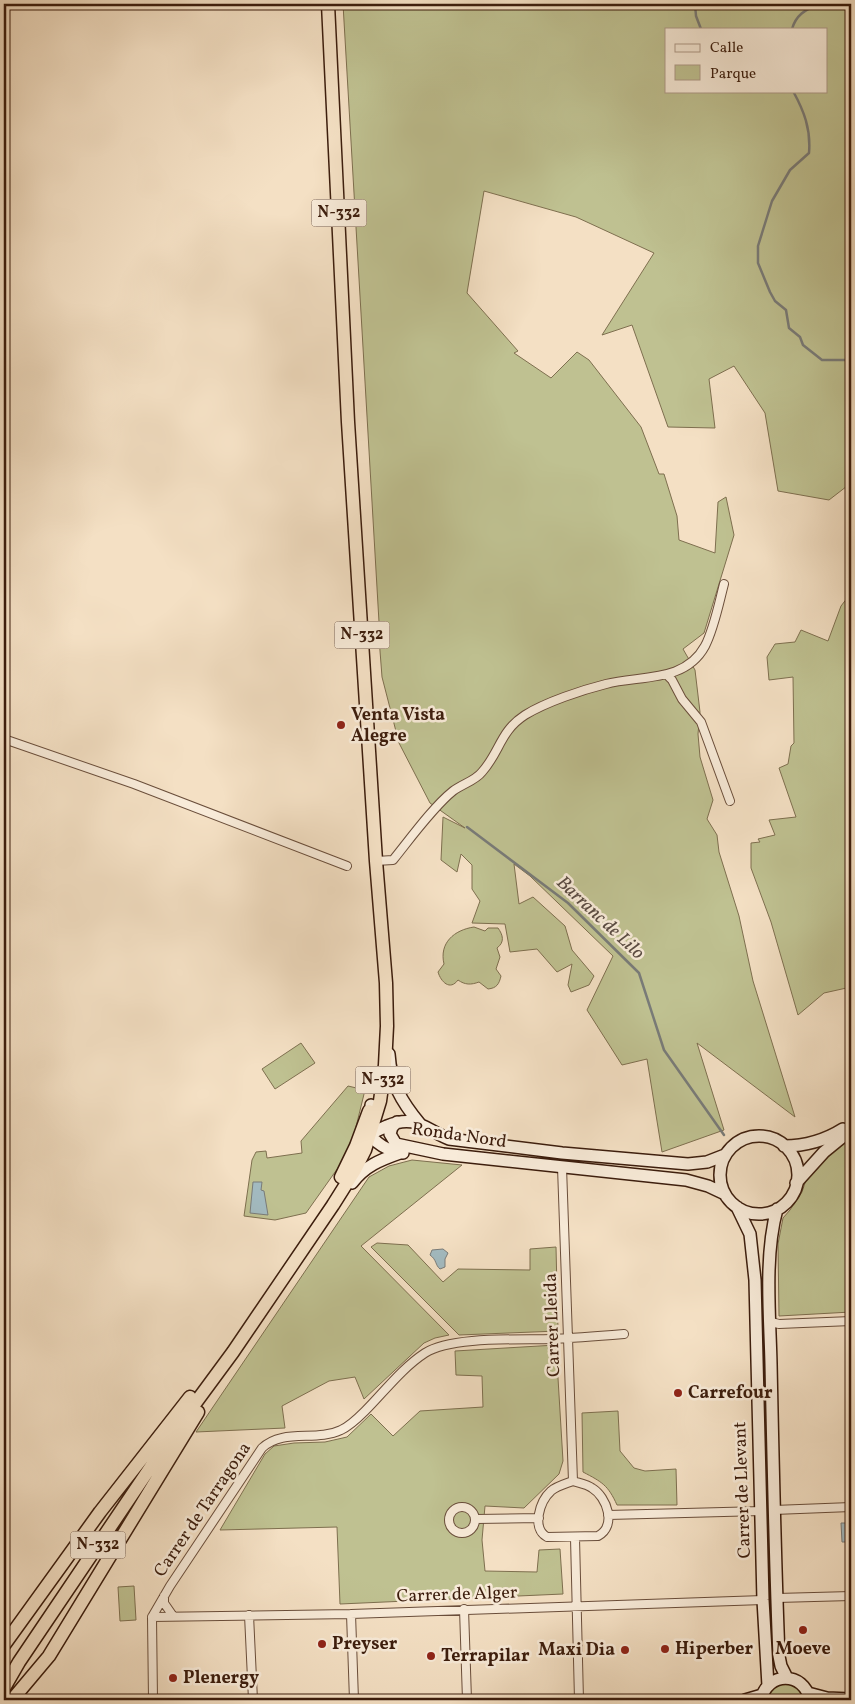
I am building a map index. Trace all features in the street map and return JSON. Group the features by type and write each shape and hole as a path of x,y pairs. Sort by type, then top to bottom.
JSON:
{"highway":[{"name":"N-332","path":"177,1428 219,1359 317,1217 347,1166 371,1105 376,1070 379,1037 377,878 348,422 328,4"},
{"name":"N-332","path":"4,1688 19,1662 177,1428 233,1352 333,1205 354,1170 371,1133 380,1102 385,1065 387,1026 381,906 377,878"},
{"path":"12,1700 48,1656 233,1352"},
{"path":"4,1645 100,1512 219,1359"},
{"path":"24,1700 31,1678"}],"main road":[{"path":"387,1026 390,1066 394,1084 404,1105 420,1124"},
{"path":"371,1105 369,1130 376,1141 386,1148 400,1153 412,1153 423,1150"},
{"name":"Ronda Nord","path":"737,1207 725,1194 708,1186 686,1180 443,1154 396,1144 390,1134 392,1127 397,1122 407,1120 420,1124 449,1139 562,1153 688,1164 707,1162 725,1155 741,1141 753,1137 771,1138 784,1146 800,1146 834,1135 851,1124"},
{"path":"356,1146 371,1133 397,1122"},
{"path":"737,1207 747,1212 758,1214 777,1210 790,1198 796,1183 811,1164 851,1130"},
{"path":"784,1146 794,1160 796,1183"},
{"path":"333,1205 360,1172 372,1164 400,1153"},
{"path":"725,1155 720,1175 721,1185 725,1194"},
{"name":"Carrer de Llevant","path":"737,1207 750,1234 755,1280 764,1600 764,1694"},
{"name":"Carrer de Llevant","path":"777,1210 772,1229 769,1277 779,1656 781,1666 787,1678"},
{"path":"745,1700 764,1694 774,1681 787,1678 797,1681 809,1696 851,1699"}],"street":[{"path":"376,861 393,860 429,816 453,791 481,774 493,758 504,734 514,722 526,714 546,704 605,684 626,679 667,675 678,671 693,661 705,646 724,584"},
{"path":"667,675 672,680 682,700 701,722 730,801"},
{"path":"4,739 134,784 347,866"},
{"name":"Carrer Lleida","path":"562,1167 573,1482"},
{"path":"770,1322 779,1324 851,1321"},
{"name":"Carrer de Tarragona","path":"152,1617 164,1595 262,1448 268,1443 285,1437 331,1434 341,1430 357,1418 413,1362 433,1348 467,1342 624,1334"},
{"path":"573,1482 592,1487 606,1504 608,1515 607,1528 604,1533 598,1536 575,1538 547,1537 542,1534 540,1528 540,1509 543,1501 551,1491 560,1485 573,1482"},
{"path":"774,1510 851,1507"},
{"path":"608,1515 762,1511"},
{"path":"476,1519 539,1518"},
{"path":"575,1538 579,1700"},
{"name":"Carrer de Tarragona","path":"164,1595 164,1603 173,1616"},
{"path":"777,1598 851,1596"},
{"name":"Carrer de Alger","path":"152,1617 351,1614 764,1600"},
{"path":"464,1609 467,1700"},
{"path":"351,1614 354,1700"},
{"path":"249,1615 252,1700"},
{"path":"152,1617 153,1700"}],"green space":[{"path":"343,4 851,4 851,483 829,500 778,491 765,413 734,366 709,379 715,428 668,427 632,325 602,335 654,253 576,217 484,191 467,293 518,351 514,353 551,378 577,352 589,360 641,427 659,474 664,474 677,516 679,540 715,553 718,502 726,497 734,535 704,633 683,649 695,670 700,712 698,734 700,757 713,800 707,819 717,835 719,852 739,916 753,981 795,1117 697,1043 724,1130 662,1152 647,1059 622,1065 587,1010 613,956 530,876 514,864 519,904 533,897 565,926 572,950 594,976 589,985 571,992 568,985 572,964 557,972 537,949 510,952 505,924 472,923 480,901 472,889 472,865 461,854 457,872 441,860 443,817 465,828 430,803 399,743 382,677"},
{"path":"851,593 851,987 824,993 798,1015 771,922 751,868 751,843 760,842 758,839 775,835 769,820 796,817 779,768 788,764 791,746 794,743 793,677 769,680 767,657 775,644 795,642 801,630 828,641 841,606"},
{"path":"474,927 485,931 488,928 498,928 502,936 502,941 497,948 500,957 496,969 501,976 494,988 488,989 479,982 468,984 458,980 449,985 441,979 438,972 444,964 443,957 446,944 454,934"},
{"path":"301,1043 315,1063 275,1089 262,1069"},
{"path":"348,1086 365,1090 354,1135 345,1158 306,1213 275,1220 244,1216 252,1160 256,1152 266,1151 267,1158 302,1153 301,1141"},
{"path":"851,1137 851,1312 779,1316 778,1244 783,1218 802,1192 807,1177 827,1156"},
{"path":"412,1160 462,1165 361,1246 449,1335 424,1343 364,1399 355,1377 329,1381 282,1406 285,1428 196,1432 369,1177 389,1166"},
{"path":"377,1243 408,1245 443,1282 458,1269 530,1270 530,1249 556,1247 558,1331 459,1335 371,1247"},
{"path":"556,1345 563,1461 559,1474 524,1508 485,1506 482,1540 485,1571 537,1572 539,1550 560,1549 563,1594 340,1604 337,1527 220,1530 265,1454 274,1446 325,1442 347,1437 371,1414 393,1436 420,1411 483,1407 482,1376 456,1375 455,1351"},
{"path":"618,1411 620,1451 634,1468 645,1471 676,1469 677,1505 617,1505 611,1493 604,1485 583,1472 582,1413"},
{"path":"134,1586 136,1620 120,1621 118,1587"},
{"path":"782,1683 798,1686 806,1700 767,1700 772,1690"}],"water":[{"path":"253,1182 262,1182 261,1190 264,1191 268,1215 250,1213"},
{"path":"443,1249 448,1253 445,1259 445,1267 440,1269 430,1255 432,1250"},
{"path":"841,1523 851,1523 851,1542 842,1542"}],"waterway":[{"path":"695,4 696,16 701,28"},
{"path":"792,28 796,20 802,14 818,4"},
{"path":"793,92 806,120 809,136 809,153 790,170 772,201 758,246 758,263 775,301 786,310 789,328 800,337 803,345 822,360 851,360"},
{"name":"Barranc de Lilo","path":"467,827 568,903 639,973 664,1050 724,1135"}],"place":[{"name":"Venta Vista Alegre","path":"341,725"},
{"name":"Carrefour","path":"678,1393"},
{"name":"Moeve","path":"803,1630"},
{"name":"Preyser","path":"322,1644"},
{"name":"Hiperber","path":"665,1649"},
{"name":"Maxi Dia","path":"625,1650"},
{"name":"Terrapilar","path":"431,1656"},
{"name":"Plenergy","path":"173,1678"}]}
